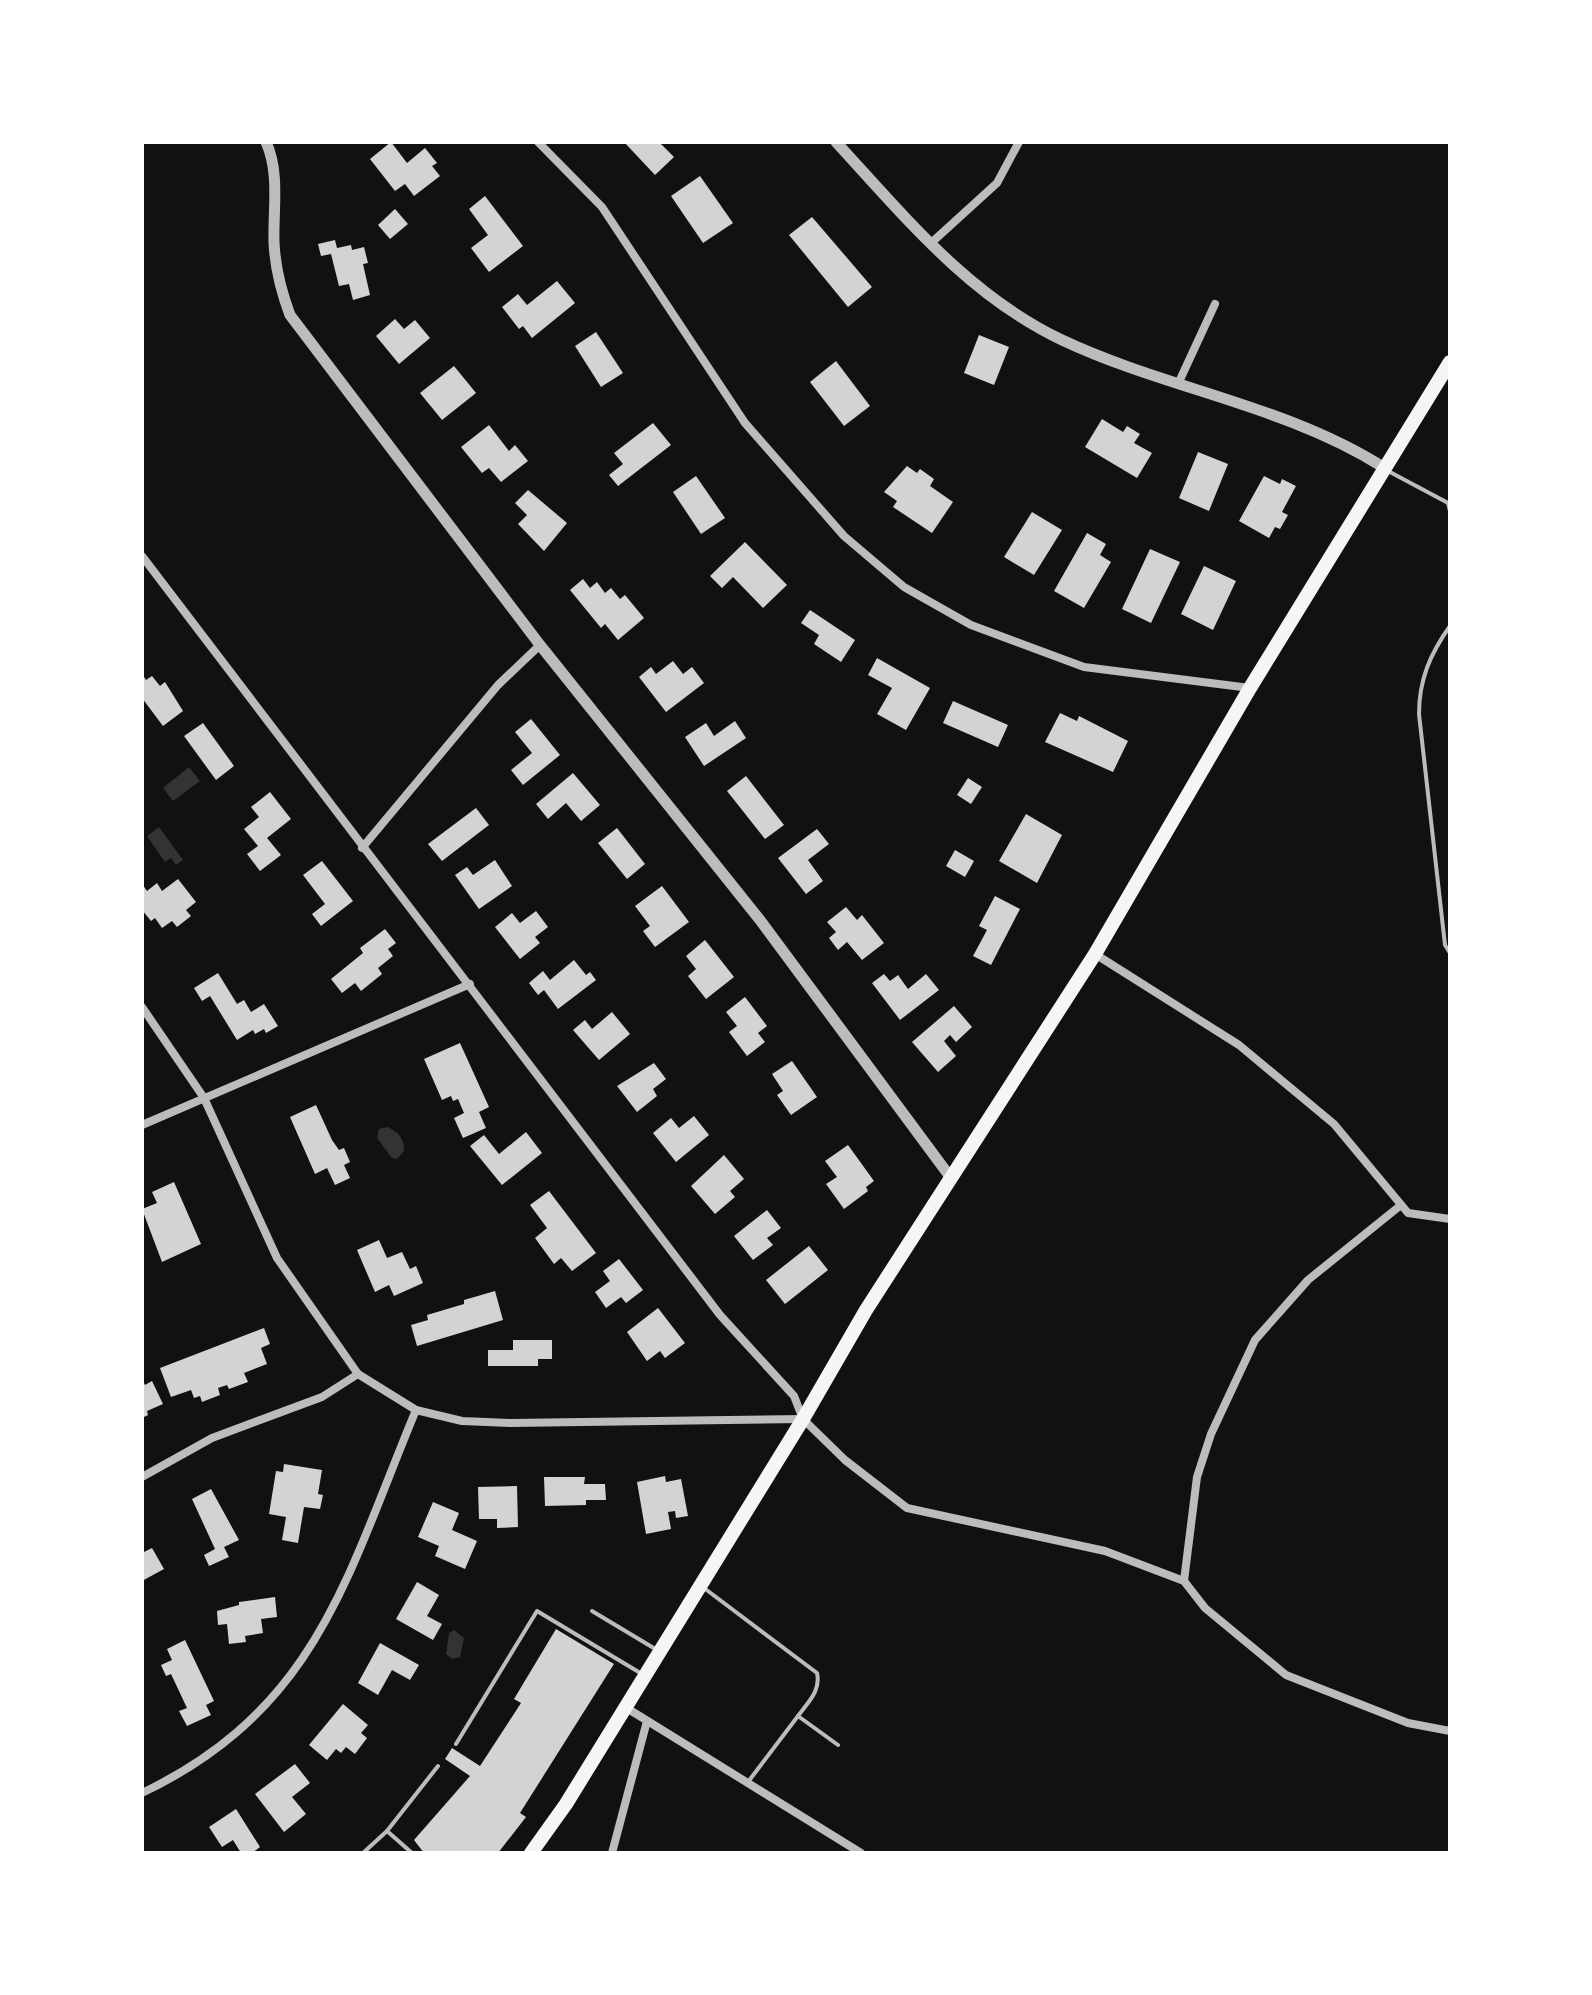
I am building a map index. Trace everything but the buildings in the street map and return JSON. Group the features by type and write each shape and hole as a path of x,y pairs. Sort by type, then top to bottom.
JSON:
{"main road":[{"path":"531,1853 566,1804 803,1419 866,1310 1095,954 1250,688 1450,362"}],"street":[{"path":"266,142 275,180 274,244 279,286 290,315 540,645 760,920 951,1178"},
{"path":"538,142 602,207 745,423 844,536 904,587 971,625 1084,667 1250,688"},
{"path":"836,142 930,244 991,299 1061,340 1178,384 1228,398 1383,467"},
{"path":"930,244 997,183 1019,142"},
{"path":"1178,384 1215,304"},
{"path":"142,556 720,1315 794,1396 803,1419 845,1460 907,1508 1105,1551 1184,1581 1205,1608 1286,1675 1408,1723 1450,1731"},
{"path":"362,848 498,685 540,645"},
{"path":"1095,954 1239,1045 1334,1124 1408,1213 1450,1219"},
{"path":"142,1125 470,984"},
{"path":"142,1007 204,1098 277,1258 358,1374 416,1410 462,1421 803,1419"},
{"path":"1184,1581 1197,1477 1211,1434 1255,1340 1308,1280 1401,1205"},
{"path":"142,1477 212,1438 322,1397 358,1374"},
{"path":"142,1793 208,1756 245,1726 287,1683 338,1602 416,1410"},
{"path":"625,1707 861,1853"},
{"path":"612,1853 647,1721"}],"lane":[{"path":"1383,467 1449,503 1450,511"},
{"path":"1450,626 1431,656 1421,688 1419,714 1445,945 1450,953"},
{"path":"699,1585 817,1673 819,1683 815,1693 748,1782"},
{"path":"456,1744 537,1611 644,1675"},
{"path":"592,1611 659,1652"},
{"path":"798,1716 838,1745"},
{"path":"363,1853 387,1831 438,1766"},
{"path":"387,1831 412,1853"}],"shaded area":[{"path":"189,767 200,781 173,801 163,788"},
{"path":"159,827 183,860 176,865 171,858 165,862 147,836"},
{"path":"388,1127 402,1139 404,1151 397,1159 392,1158 377,1138 379,1129"},
{"path":"454,1630 464,1638 460,1657 452,1659 446,1654 449,1633"}]}
